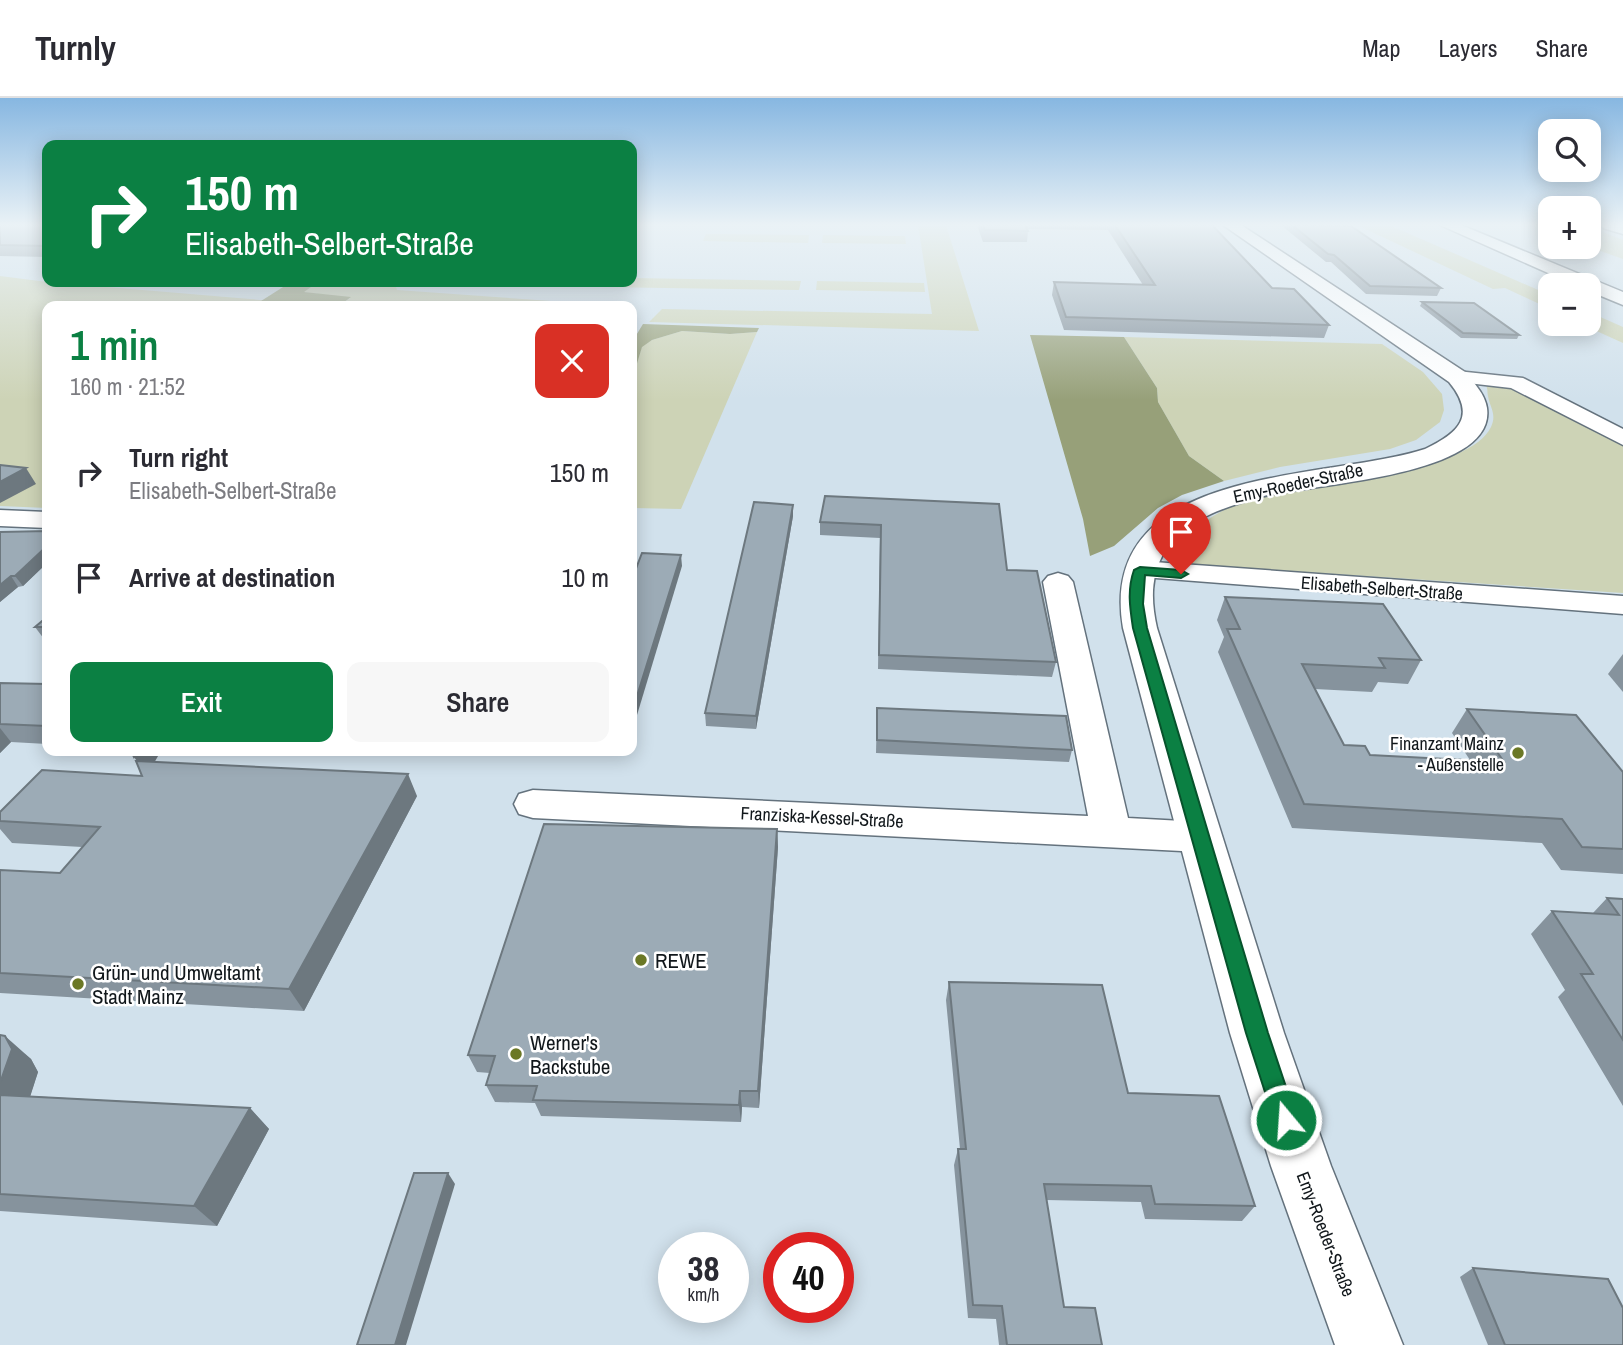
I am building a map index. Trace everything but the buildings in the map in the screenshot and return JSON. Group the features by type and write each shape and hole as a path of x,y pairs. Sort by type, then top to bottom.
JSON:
{"main road":[{"name":"Emy-Roeder-Straße","path":"1317,283 1457,377 1470,391 1476,412 1472,428 1462,441 1418,460 1258,488 1213,502 1170,528 1158,539 1140,570 1136,604 1140,628 1257,1033 1297,1154 1370,1345"},
{"path":"1583,283 1623,299"},
{"path":"1601,303 1623,311"}],"street":[{"name":"Emy-Roeder-Straße","path":"1457,377 1516,382 1623,438"},
{"path":"0,518 38,520"},
{"path":"0,544 38,520"},
{"name":"Elisabeth-Selbert-Straße","path":"1140,570 1623,605"},
{"path":"1058,582 1111,832"},
{"name":"Franziska-Kessel-Straße","path":"533,804 1201,837"}],"green space":[{"path":"0,283 42,283 42,287 106,287 273,301 42,301 42,508 0,506"},
{"path":"637,283 801,283 799,290 601,287 637,287"},
{"path":"817,283 924,283 925,292 816,290"},
{"path":"927,283 964,283 979,331 649,322 662,309 932,314"},
{"path":"1481,283 1523,283 1538,290 1538,303 1505,288 1493,289"},
{"path":"283,287 311,287 304,292 351,297 346,301 261,301"},
{"path":"310,287 396,287 397,290 552,301 346,301 350,298 303,292"},
{"path":"1601,317 1623,327 1623,343 1601,333"},
{"path":"643,324 759,328 757,332 730,334 682,331 652,340 642,347 637,364 637,334"},
{"path":"682,331 730,334 757,332 681,509 637,508 637,363 642,346 652,340"},
{"path":"1030,335 1124,337 1157,388 1158,402 1189,456 1224,481 1182,495 1158,508 1114,546 1090,556 1083,519"},
{"path":"1124,337 1382,344 1423,372 1442,394 1444,410 1440,422 1416,440 1390,449 1280,467 1224,481 1189,456 1158,402 1157,388"},
{"path":"1486,385 1512,385 1623,443 1623,593 1182,564 1187,553 1174,550 1210,518 1242,502 1278,492 1420,466 1452,456 1476,443 1491,427 1493,415"}],"place":[{"name":"Finanzamt Mainz - Außenstelle","path":"1518,753"},
{"name":"REWE","path":"641,960"},
{"name":"Grün- und Umweltamt Stadt Mainz","path":"78,984"},
{"name":"Werner's Backstube","path":"516,1054"}],"route":[{"path":"1181,574 1140,570 1136,604 1140,628 1257,1033 1286,1120"}]}
